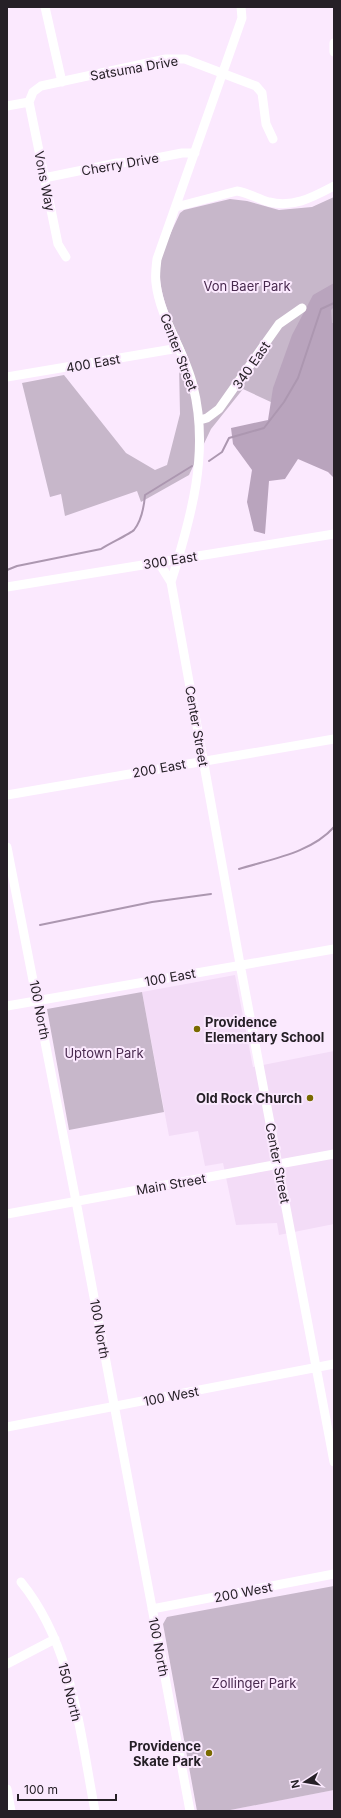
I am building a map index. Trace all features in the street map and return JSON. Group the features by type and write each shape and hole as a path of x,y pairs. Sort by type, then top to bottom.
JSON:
{"street":[{"path":"45,7 62,82"},
{"name":"Center Street","path":"241,7 242,18 195,154 156,259 155,283 160,303 193,385 200,420 198,475 187,527 171,582 240,964 334,1462"},
{"path":"334,43 334,52"},
{"name":"Satsuma Drive","path":"29,102 33,92 41,86 166,59 185,59 256,86 262,93 266,124 273,139"},
{"path":"7,106 29,102"},
{"name":"Vons Way","path":"29,102 58,244 66,257"},
{"name":"Cherry Drive","path":"44,178 118,163 136,162 182,153 195,154"},
{"path":"176,207 237,191 246,192 269,202 294,203 307,200 334,186"},
{"name":"340 East","path":"200,420 207,418 219,409 279,324 302,308"},
{"name":"400 East","path":"7,378 179,348"},
{"name":"300 East","path":"7,587 334,534"},
{"path":"154,563 161,566 171,582"},
{"name":"200 East","path":"7,795 334,739"},
{"name":"100 North","path":"7,847 38,1000 190,1811"},
{"name":"100 East","path":"7,1006 240,964 334,949"},
{"name":"Main Street","path":"7,1214 279,1166 334,1154"},
{"name":"100 West","path":"7,1427 334,1364"},
{"name":"200 West","path":"152,1609 334,1574"},
{"name":"150 North","path":"21,1582 33,1596 55,1639 74,1696 95,1811"},
{"path":"7,1664 55,1639"},
{"path":"7,1789 12,1811"}],"shaded area":[{"path":"334,283 334,307 331,310 332,323 334,323 334,478 328,472 298,459 285,479 269,481 265,534 254,531 247,502 252,470 233,444 231,428 268,420 273,388 292,335 313,295"},
{"path":"235,975 253,1067 334,1051 334,1224 279,1235 277,1223 236,1225 223,1163 205,1166 198,1131 169,1136 142,992"},
{"path":"334,1790 334,1811 224,1811"}],"green space":[{"name":"Von Baer Park","path":"334,197 334,355 273,403 243,389 211,429 189,475 141,502 137,491 65,516 61,494 50,497 22,383 64,375 126,453 155,470 167,465 180,414 179,366 189,360 167,308 160,280 160,266 163,253 180,213 184,210 230,199 247,201 279,210 312,207"},
{"name":"Uptown Park","path":"142,992 164,1112 69,1130 47,1009"},
{"name":"Zollinger Park","path":"334,1586 334,1790 225,1811 197,1811 163,1624 167,1617"}],"waterway":[{"path":"209,461 222,452 229,438 264,428 284,402 298,378 321,309 334,303"},
{"path":"7,570 17,566 101,549 128,534 134,530 141,518 145,495 192,466"},
{"path":"239,869 302,849 325,836 334,827"},
{"path":"40,925 152,902 211,894"}],"place":[{"name":"Providence Elementary School","path":"197,1029"},
{"name":"Old Rock Church","path":"310,1098"},
{"name":"Providence Skate Park","path":"209,1753"}]}
